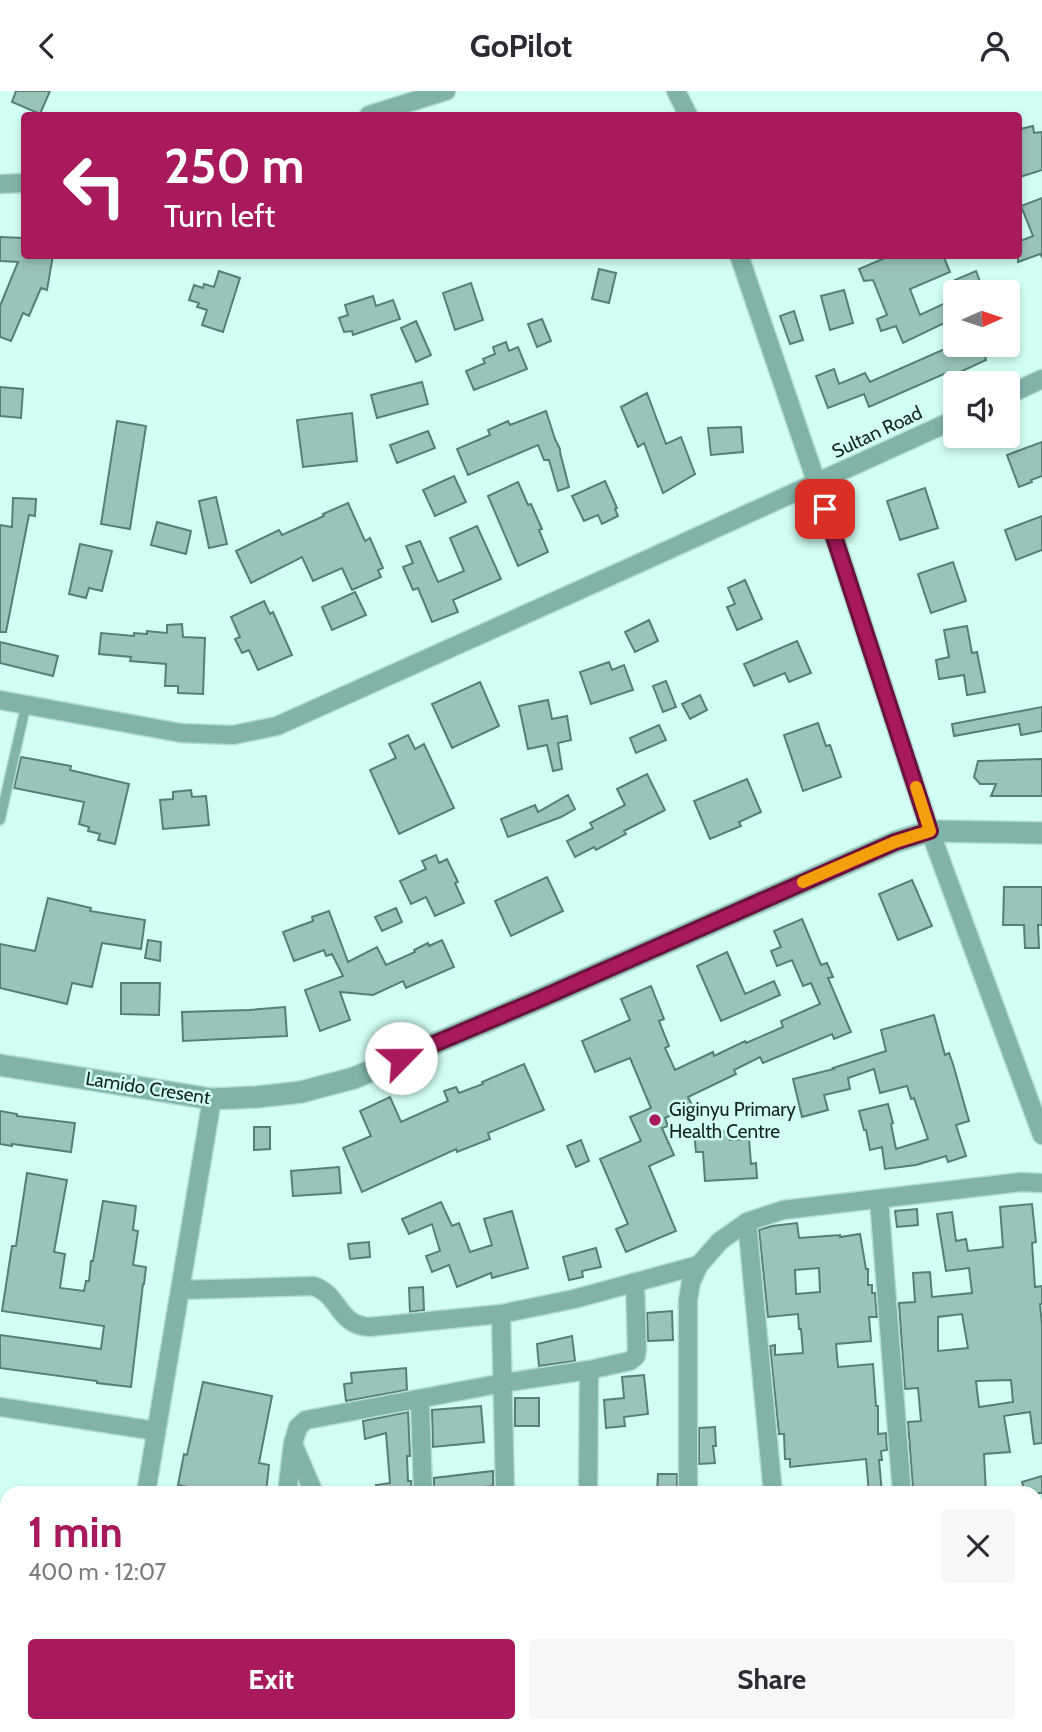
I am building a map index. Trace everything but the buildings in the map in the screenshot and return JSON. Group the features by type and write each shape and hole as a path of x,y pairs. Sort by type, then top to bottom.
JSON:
{"street":[{"path":"379,112 446,91"},
{"path":"676,91 686,112"},
{"path":"0,184 21,183"},
{"path":"740,259 930,831 1042,1135"},
{"path":"1020,389 1042,379"},
{"name":"Sultan Road","path":"0,700 181,733 233,734 277,726 943,425"},
{"name":"Lamido Cresent","path":"0,1065 212,1099 300,1093 354,1078 895,842 930,831 1042,833"},
{"path":"147,1486 212,1099"},
{"path":"688,1486 688,1300 691,1282 699,1265 720,1241 747,1222 783,1210 1021,1182 1042,1183"},
{"path":"879,1199 901,1486"},
{"path":"747,1222 772,1486"},
{"path":"180,1290 313,1286 325,1291 350,1322 358,1327 369,1327 501,1314 574,1299 699,1265"},
{"path":"288,1486 293,1443 298,1427 306,1420 630,1361 636,1356 637,1349 635,1282"},
{"path":"501,1314 505,1486"},
{"path":"588,1486 589,1370"},
{"path":"420,1399 423,1486"},
{"path":"0,1407 156,1431"},
{"path":"293,1443 311,1486"}],"lane":[{"path":"0,820 26,705"}],"slow traffic":[{"path":"803,882 895,842 930,831 916,787"}],"place":[{"name":"Giginyu Primary Health Centre","path":"655,1120"}],"route":[{"path":"401,1058 895,842 930,831 825,509"}]}
